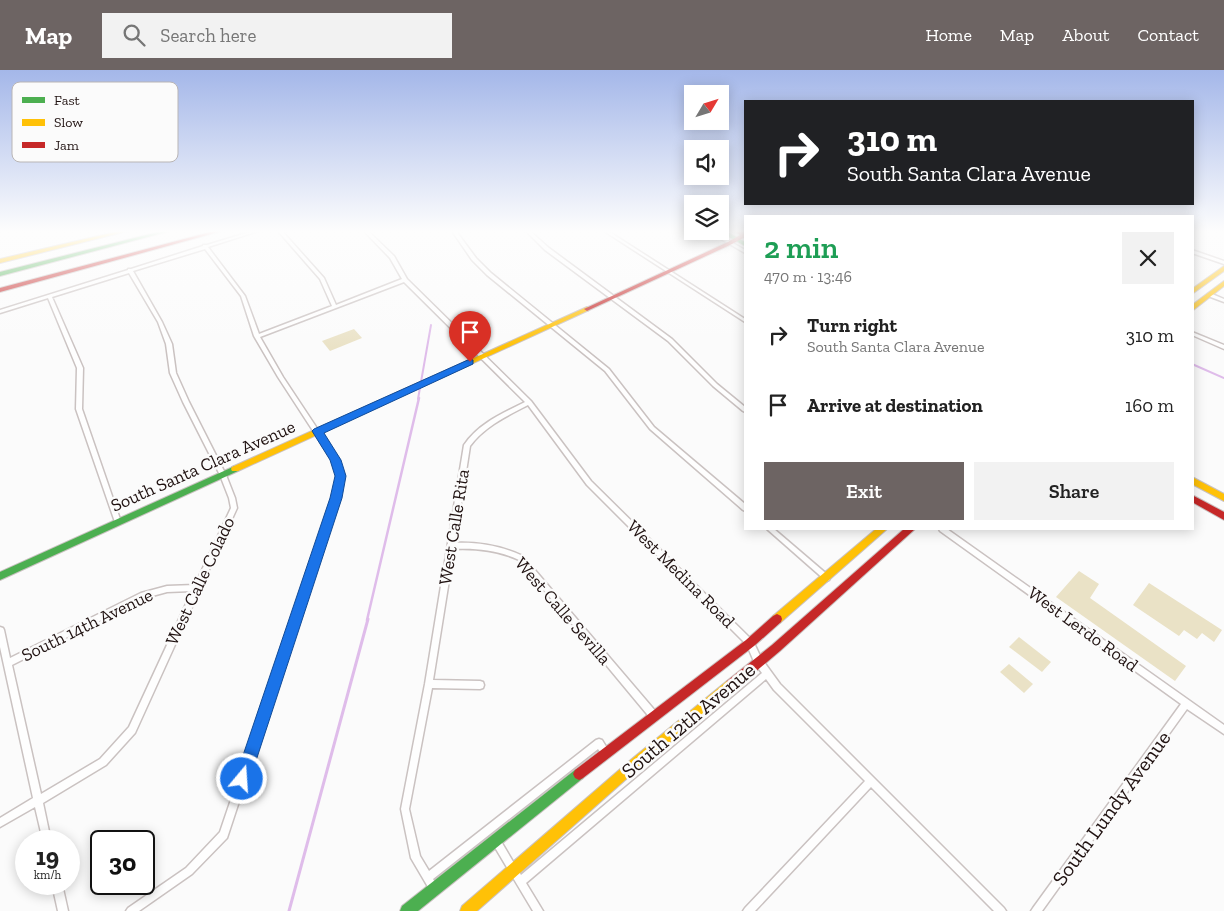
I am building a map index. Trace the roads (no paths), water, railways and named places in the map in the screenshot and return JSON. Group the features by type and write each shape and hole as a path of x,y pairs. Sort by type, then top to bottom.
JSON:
{"main road":[{"path":"0,274 14,270"},
{"path":"0,290 73,270"},
{"name":"South Santa Clara Avenue","path":"0,576 673,270"},
{"path":"1194,290 1221,270"},
{"path":"1194,307 1224,282"},
{"path":"1194,481 1224,498"},
{"path":"1194,499 1224,516"},
{"name":"South 12th Avenue","path":"407,911 606,753 750,643 881,530"},
{"name":"South 12th Avenue","path":"467,911 514,872 637,762 776,648 905,530"}],"street":[{"path":"0,312 129,270"},
{"name":"West Calle Colado","path":"0,823 103,762 132,730 234,508 222,474 186,402 174,373 169,344 160,322 130,270"},
{"path":"131,911 189,871 224,835 336,498 340,476 336,460 256,336 243,296 223,270"},
{"path":"314,270 322,280 334,306"},
{"name":"West Medina Road","path":"399,270 405,280 529,402 589,483 750,643 758,662 766,674 1000,911"},
{"path":"485,270 607,370 652,428 744,507"},
{"path":"576,270 670,340 715,385 743,406"},
{"path":"666,270 744,320"},
{"path":"256,336 405,280"},
{"path":"1210,295 1224,301"},
{"path":"50,297 80,368 79,409 118,522"},
{"path":"1194,334 1224,347"},
{"name":"West Calle Rita","path":"434,889 416,858 405,809 429,684 468,445 474,434 489,423 529,402"},
{"path":"771,530 826,578"},
{"name":"West Lerdo Road","path":"943,530 1224,730"},
{"name":"West Calle Sevilla","path":"451,546 485,545 507,550 521,558 654,716"},
{"name":"South 14th Avenue","path":"8,663 144,595 167,589 197,588"},
{"path":"0,630 45,830"},
{"name":"South 12th Avenue","path":"520,882 766,674"},
{"path":"429,684 480,685"},
{"name":"South Lundy Avenue","path":"1036,911 1186,704"},
{"name":"South 12th Avenue","path":"427,878 599,743 606,753"},
{"path":"748,911 871,781"},
{"path":"496,841 538,911"},
{"path":"59,895 63,911"}],"waterway":[{"path":"418,399 431,325"},
{"path":"1194,365 1224,378"},
{"path":"367,620 419,398"},
{"path":"289,911 368,619"}]}
